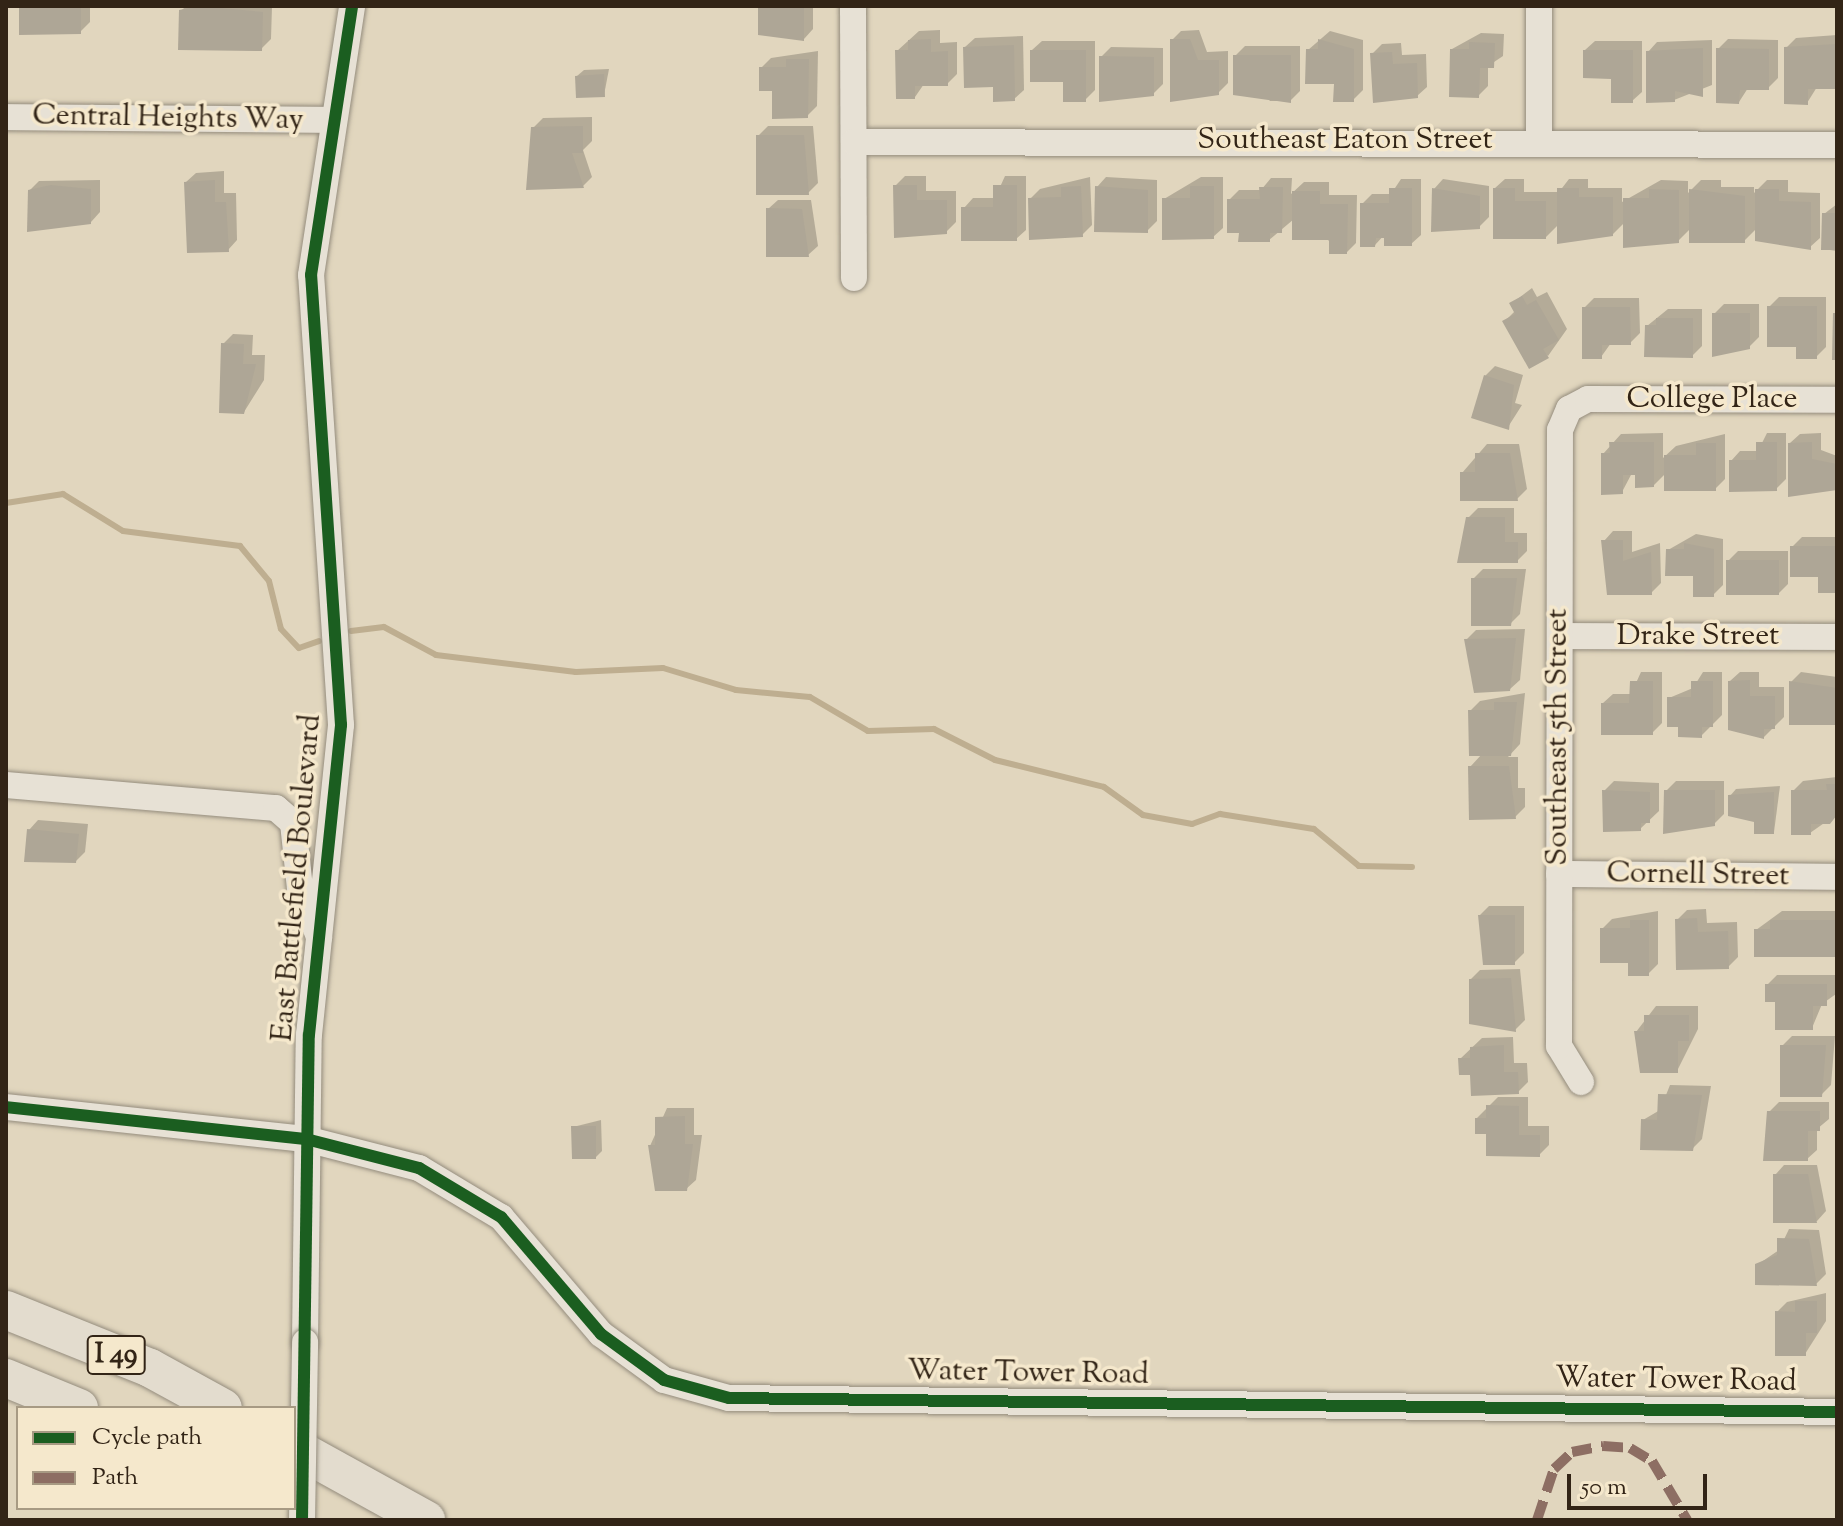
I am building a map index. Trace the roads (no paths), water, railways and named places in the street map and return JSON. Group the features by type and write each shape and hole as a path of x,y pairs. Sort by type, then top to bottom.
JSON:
{"highway":[{"name":"I 49","path":"6,1310 150,1368 219,1406"},
{"name":"I 49","path":"6,1378 74,1406"},
{"path":"296,1448 426,1520"}],"street":[{"name":"East Battlefield Boulevard","path":"302,1520 306,1139 319,937 341,725 311,341 311,275 330,120 352,6"},
{"path":"853,6 854,278"},
{"path":"1539,6 1539,141"},
{"name":"Central Heights Way","path":"6,117 330,120"},
{"name":"Southeast Eaton Street","path":"854,142 1539,141 1837,145"},
{"name":"College Place","path":"1588,399 1837,400"},
{"name":"Southeast 5th Street","path":"1581,1082 1559,1046 1560,430 1569,409 1588,399"},
{"name":"Drake Street","path":"1560,636 1837,637"},
{"path":"6,785 276,808 293,823 300,888 319,937"},
{"name":"Cornell Street","path":"1559,874 1837,877"},
{"name":"Water Tower Road","path":"6,1107 306,1139 419,1168 501,1217 601,1334 664,1380 729,1398 1837,1412"}],"waterway":[{"path":"6,503 63,494 123,531 240,546 269,581 281,629 299,648 319,641"},
{"path":"351,631 384,627 436,655 576,672 663,668 736,690 810,697 868,731 934,729 995,760 1104,787 1143,815 1192,824 1220,814 1314,829 1359,866 1412,867"}]}
